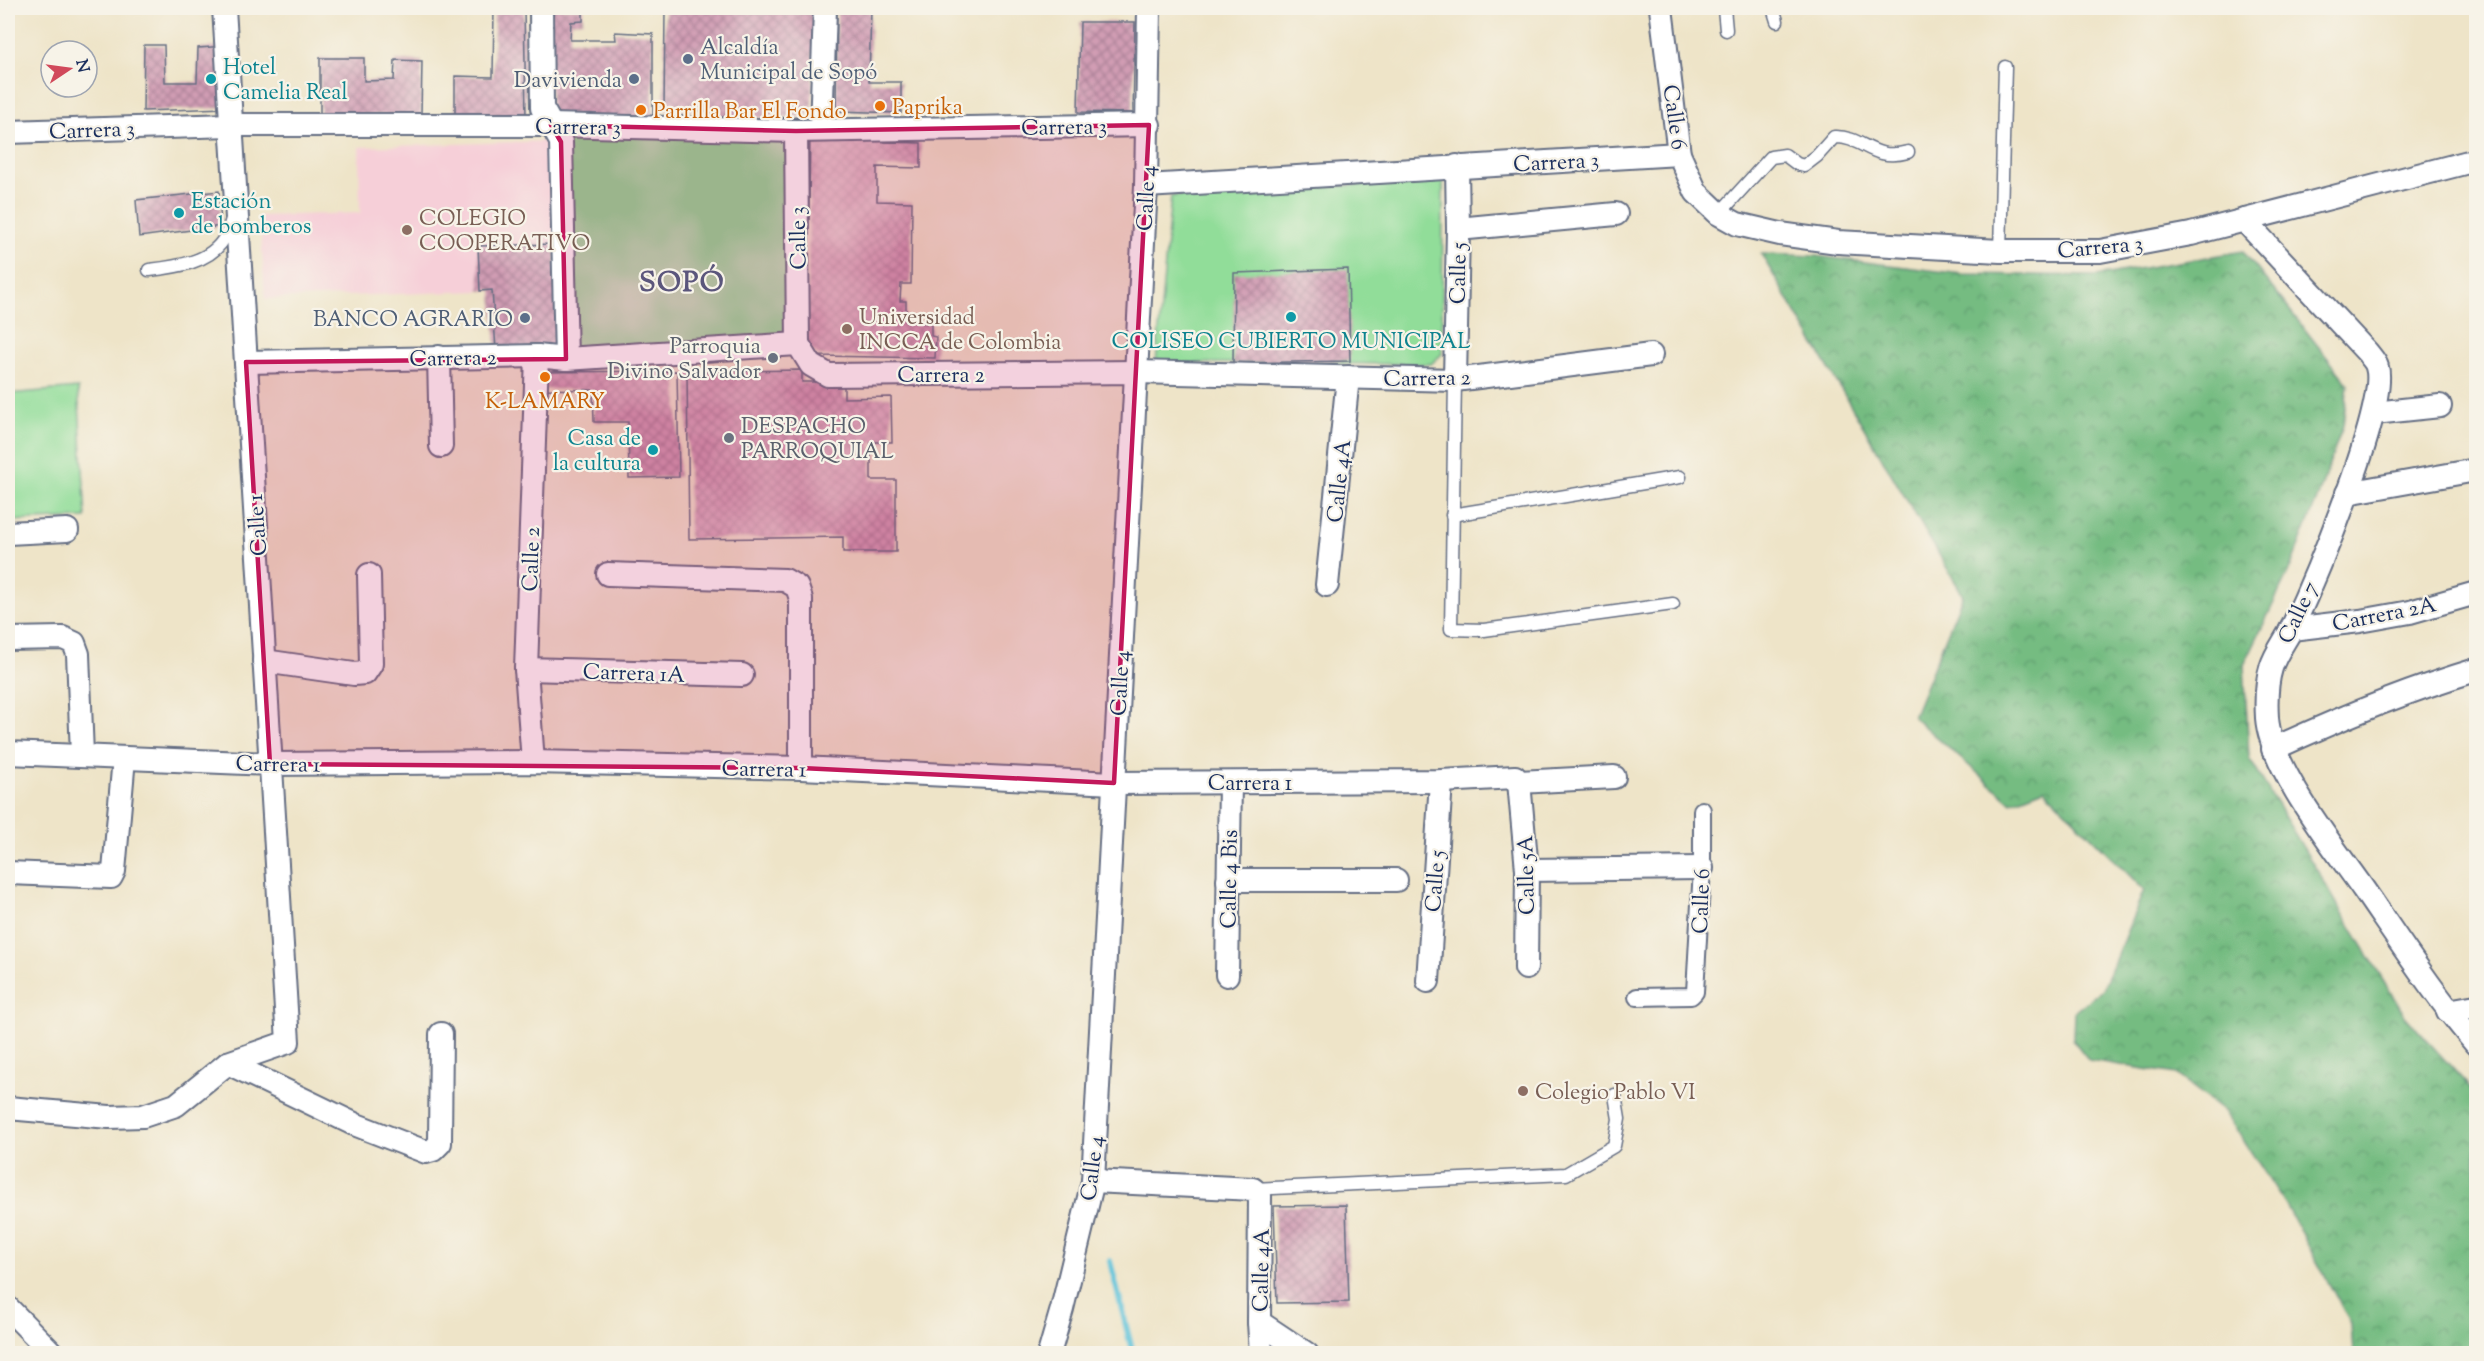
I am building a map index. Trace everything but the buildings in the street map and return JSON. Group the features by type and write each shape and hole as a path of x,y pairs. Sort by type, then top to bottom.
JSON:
{"street":[{"name":"Calle 1","path":"224,8 288,1042 228,1063"},
{"path":"541,8 542,108 561,142 566,359"},
{"path":"821,130 825,8"},
{"name":"Calle 4","path":"1049,1353 1093,1181 1149,125 1149,8"},
{"name":"Calle 6","path":"1661,8 1679,154 1696,192 1719,214"},
{"name":"Carrera 3","path":"8,132 231,125 551,126 796,131 1149,125"},
{"name":"Calle 3","path":"796,131 798,344"},
{"name":"Carrera 3","path":"1146,186 1679,154"},
{"name":"Carrera 3","path":"1719,214 1737,224 1780,234 1838,242 2000,251 2100,251 2191,234 2476,160"},
{"name":"Calle 5","path":"1455,380 1457,166"},
{"path":"1458,229 1616,214"},
{"name":"Calle 7","path":"2244,220 2367,351 2377,367 2378,390 2374,412 2347,493 2291,629 2271,665 2267,681 2267,719 2273,749 2317,822 2448,1011 2476,1044"},
{"name":"Carrera 2","path":"246,362 537,356 566,359 798,344 811,365 828,375 1136,372 1455,380 1651,355"},
{"name":"Calle 2","path":"532,762 526,669 537,356"},
{"path":"439,357 441,446"},
{"name":"Calle 4A","path":"1327,585 1348,377"},
{"path":"2374,412 2440,405"},
{"path":"2347,493 2476,470"},
{"path":"8,533 67,530"},
{"path":"608,574 785,580 797,587 801,599 801,768"},
{"path":"264,661 354,674 365,673 371,664 369,575"},
{"name":"Carrera 2A","path":"2291,629 2360,621 2410,612 2476,593"},
{"path":"8,639 63,638 75,643 78,654 82,755"},
{"name":"Carrera 1A","path":"526,669 742,675"},
{"path":"2273,749 2418,687 2476,670"},
{"name":"Carrera 1","path":"8,753 270,764 532,762 801,768 1114,783 1441,781 1515,777 1519,782"},
{"path":"8,873 111,877 114,871 124,758"},
{"path":"1519,782 1614,777"},
{"name":"Calle 5","path":"1428,981 1441,781"},
{"name":"Calle 5A","path":"1519,782 1527,870 1526,968"},
{"name":"Calle 4 Bis","path":"1227,975 1230,783"},
{"name":"Calle 6","path":"1637,997 1691,996 1695,992 1702,868 1702,810"},
{"path":"1527,870 1702,868"},
{"path":"1228,880 1396,880"},
{"path":"2448,1011 2476,1006"},
{"path":"8,1108 109,1117 143,1116 176,1105 228,1063 354,1124 426,1152 433,1150 440,1143 441,1034"},
{"path":"1093,1181 1253,1189"},
{"name":"Calle 4A","path":"1253,1189 1260,1196 1261,1204 1259,1322 1261,1353"},
{"path":"8,1308 52,1353"},
{"path":"1259,1322 1306,1353"}],"lane":[{"path":"1724,8 1726,30"},
{"path":"1773,8 1777,21"},
{"path":"2000,251 2005,67"},
{"path":"1719,214 1771,157 1785,155 1804,166 1817,156 1834,137 1845,137 1856,141 1863,148 1893,156 1908,152"},
{"path":"149,270 180,266 205,256 225,238 236,207"},
{"path":"1455,380 1451,629 1484,630 1673,604"},
{"path":"1452,515 1680,477"},
{"path":"1253,1189 1566,1174 1614,1146 1619,1119 1615,1095"}],"highlighted area":[{"path":"551,125 796,131 1149,125 1114,783 801,768 270,764 246,362 566,359 561,142"}],"shaded area":[{"name":"COLEGIO COOPERATIVO","path":"551,141 555,244 478,246 480,291 265,299 260,216 360,213 359,147"}],"green space":[{"path":"551,126 796,131 798,344 566,359"},
{"path":"1443,180 1442,354 1431,364 1156,363 1171,196"},
{"path":"2243,251 2348,384 2343,425 2319,494 2289,571 2244,665 2249,758 2405,1016 2476,1094 2476,1353 2353,1353 2351,1324 2285,1203 2224,1111 2176,1074 2089,1060 2073,1040 2074,1012 2103,989 2144,890 2044,789 2011,802 1913,717 1963,595 1761,254 1816,256 1962,274 2096,276"},
{"path":"78,388 86,518 8,521 8,394"}],"waterway":[{"path":"1110,1261 1133,1354"}],"place":[{"name":"Alcaldía Municipal de Sopó","path":"688,59"},
{"name":"Hotel Camelia Real","path":"211,79"},
{"name":"Davivienda","path":"634,79"},
{"name":"Paprika","path":"880,106"},
{"name":"Parrilla Bar El Fondo","path":"641,110"},
{"name":"Estación de bomberos","path":"179,213"},
{"name":"COLEGIO COOPERATIVO","path":"407,230"},
{"name":"COLISEO CUBIERTO MUNICIPAL","path":"1291,317"},
{"name":"BANCO AGRARIO","path":"525,318"},
{"name":"Universidad INCCA de Colombia","path":"847,329"},
{"name":"Parroquia Divino Salvador","path":"773,358"},
{"name":"K-LAMARY","path":"545,377"},
{"name":"DESPACHO PARROQUIAL","path":"729,438"},
{"name":"Casa de la cultura","path":"653,450"},
{"name":"Colegio Pablo VI","path":"1523,1091"}],"district":[{"name":"SOPÓ","path":"682,281"}]}
